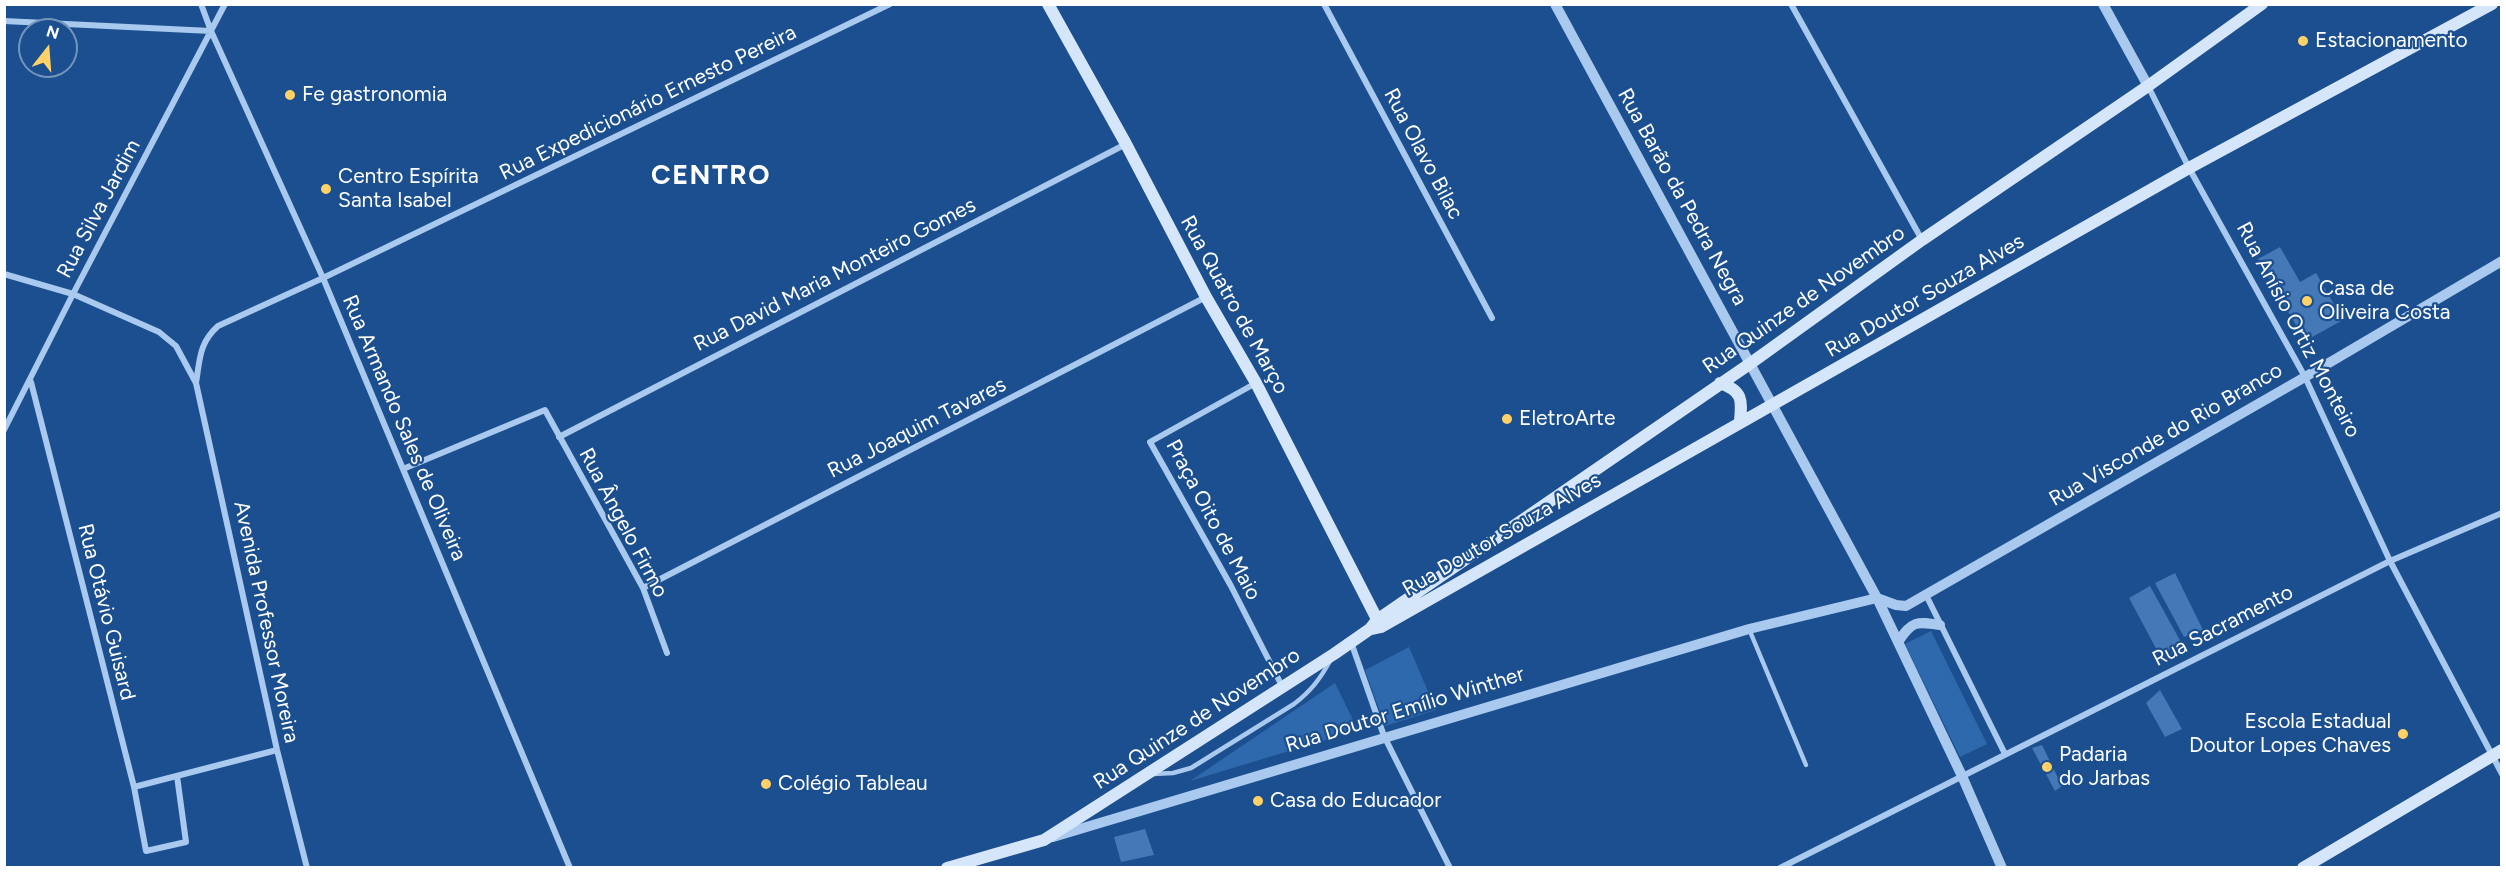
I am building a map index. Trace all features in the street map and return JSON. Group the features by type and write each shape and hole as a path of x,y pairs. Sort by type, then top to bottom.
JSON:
{"main road":[{"name":"Rua Quatro de Março","path":"1048,4 1126,144 1206,297 1256,384 1376,625"},
{"name":"Rua Quinze de Novembro","path":"1044,840 1334,654 2262,4"},
{"name":"Rua Doutor Souza Alves","path":"1376,625 1772,405 2189,168 2492,4"},
{"path":"1720,383 1731,387 1738,393 1742,402 1740,421"},
{"path":"2303,867 2497,753"},
{"name":"Rua Doutor Emílio Winther","path":"947,867 1044,840"}],"street":[{"name":"Rua Armando Sales de Oliveira","path":"201,4 211,31 323,278 570,867"},
{"name":"Rua Silva Jardim","path":"4,430 31,382 73,294 225,4"},
{"name":"Rua Expedicionário Ernesto Pereira","path":"196,383 201,350 207,336 218,326 323,278 890,4"},
{"name":"Rua Olavo Bilac","path":"1324,4 1492,318"},
{"name":"Rua Barão da Pedra Negra","path":"1555,4 1877,598 1962,776 2002,867"},
{"path":"1791,4 1922,240"},
{"name":"Rua Anísio Ortiz Monteiro","path":"2103,4 2189,168 2305,377 2390,561 2497,753 2502,774"},
{"path":"4,21 211,31"},
{"name":"Rua David Maria Monteiro Gomes","path":"559,437 1126,144"},
{"name":"Rua Visconde do Rio Branco","path":"1877,598 1906,606 2502,261"},
{"path":"4,274 73,294 159,332 176,346 196,383"},
{"name":"Rua Joaquim Tavares","path":"643,588 1206,297"},
{"name":"Rua Otávio Guisard","path":"31,382 134,787 146,851 186,842 177,776"},
{"name":"Avenida Professor Moreira","path":"196,383 277,750 307,867"},
{"name":"Praça Oito de Maio","path":"1256,384 1150,442 1231,586 1283,688"},
{"name":"Rua Ângelo Firmo","path":"403,469 544,410 643,588 667,653"},
{"name":"Rua Sacramento","path":"1780,867 2390,561 2502,513"},
{"path":"1926,595 2005,754"},
{"name":"Rua Doutor Emílio Winther","path":"1044,840 1384,736 1749,629 1877,598"},
{"path":"1898,642 1908,628 1920,621 1940,625"},
{"path":"1351,642 1384,736 1450,867"},
{"path":"134,787 277,750"}],"lane":[{"path":"1749,629 1806,765"},
{"path":"1147,774 1173,773 1191,768 1294,704 1320,681 1334,654"}],"shaded area":[{"path":"1931,631 1987,744 1960,757 1905,644"},
{"path":"1409,647 1436,710 1385,726 1365,670"},
{"path":"1335,683 1358,730 1190,781"}],"building":[{"name":"Casa de Oliveira Costa","path":"2280,247 2300,282 2316,273 2343,320 2305,341 2258,259"},
{"path":"2175,573 2203,630 2184,637 2155,583"},
{"path":"2150,586 2182,644 2159,654 2129,598"},
{"path":"2160,690 2182,729 2165,737 2146,703"},
{"name":"Padaria do Jarbas","path":"2042,745 2062,786 2055,791 2032,748"},
{"path":"1145,829 1154,855 1121,862 1114,837"}],"place":[{"name":"Estacionamento","path":"2303,41"},
{"name":"Fe gastronomia","path":"290,95"},
{"name":"Centro Espírita Santa Isabel","path":"326,189"},
{"name":"Casa de Oliveira Costa","path":"2307,301"},
{"name":"EletroArte","path":"1507,419"},
{"name":"Escola Estadual Doutor Lopes Chaves","path":"2403,734"},
{"name":"Padaria do Jarbas","path":"2047,767"},
{"name":"Colégio Tableau","path":"766,784"},
{"name":"Casa do Educador","path":"1258,801"}],"district":[{"name":"CENTRO","path":"711,176"}]}
